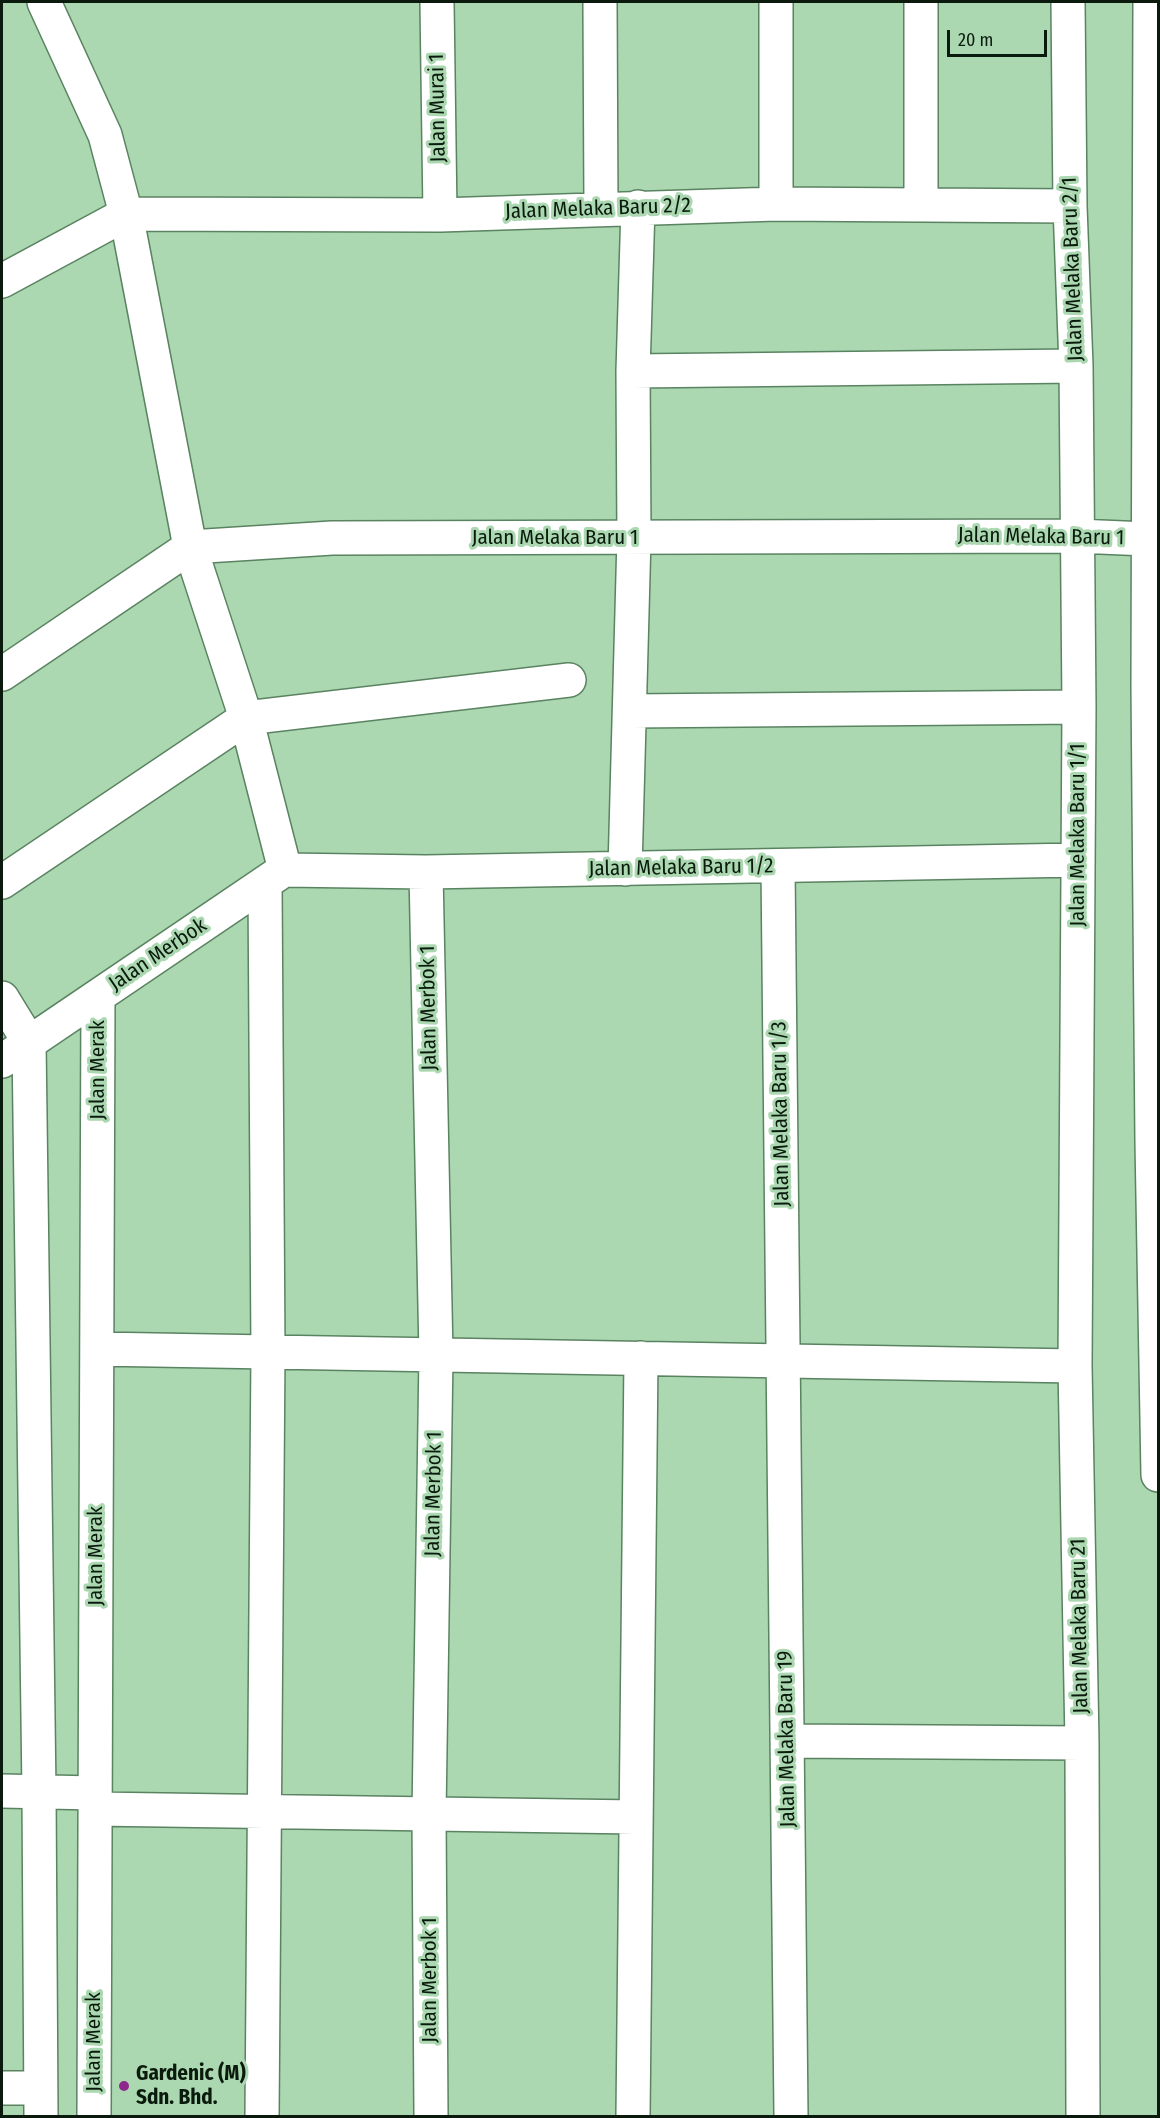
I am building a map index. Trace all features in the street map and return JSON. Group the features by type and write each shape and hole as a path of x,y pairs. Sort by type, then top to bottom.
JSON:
{"street":[{"path":"44,2 105,135 126,214 190,547 246,718 275,877 268,1352 262,2116"},
{"name":"Jalan Murai 1","path":"437,2 440,215"},
{"path":"600,2 600,209"},
{"path":"776,2 776,204"},
{"path":"921,2 921,204"},
{"name":"Jalan Melaka Baru 2/1","path":"1068,2 1070,206 1076,366 1077,536"},
{"path":"1150,2 1147,539 1158,1475"},
{"name":"Jalan Melaka Baru 2/2","path":"126,214 440,215 776,204 1070,206"},
{"path":"626,869 634,538 633,371 638,207"},
{"path":"2,281 126,214"},
{"path":"633,371 1076,366"},
{"name":"Jalan Melaka Baru 1","path":"190,547 332,538 1077,536 1147,539"},
{"name":"Jalan Melaka Baru 1/1","path":"1077,536 1079,707 1077,1135"},
{"path":"2,674 190,547"},
{"path":"2,882 246,718 569,680"},
{"path":"630,711 1079,707"},
{"name":"Jalan Melaka Baru 1/2","path":"275,877 1077,860"},
{"name":"Jalan Melaka Baru 1/3","path":"778,867 783,1361"},
{"name":"Jalan Merbok 1","path":"426,872 436,1355 429,1814 431,2116"},
{"name":"Jalan Merbok","path":"2,1061 275,877"},
{"name":"Jalan Merak","path":"94,2116 98,996"},
{"path":"2,998 29,1042 39,1792 40,2102 2,2088"},
{"name":"Jalan Melaka Baru 21","path":"1077,1135 1076,1366 1082,1743 1083,2116"},
{"path":"97,1349 1076,1366"},
{"path":"633,2116 641,1358"},
{"name":"Jalan Melaka Baru 19","path":"783,1361 791,2116"},
{"path":"787,1741 1082,1743"},
{"path":"2,1791 39,1792 95,1801 265,1812 636,1817"}],"place":[{"name":"Gardenic (M) Sdn. Bhd.","path":"124,2086"}]}
